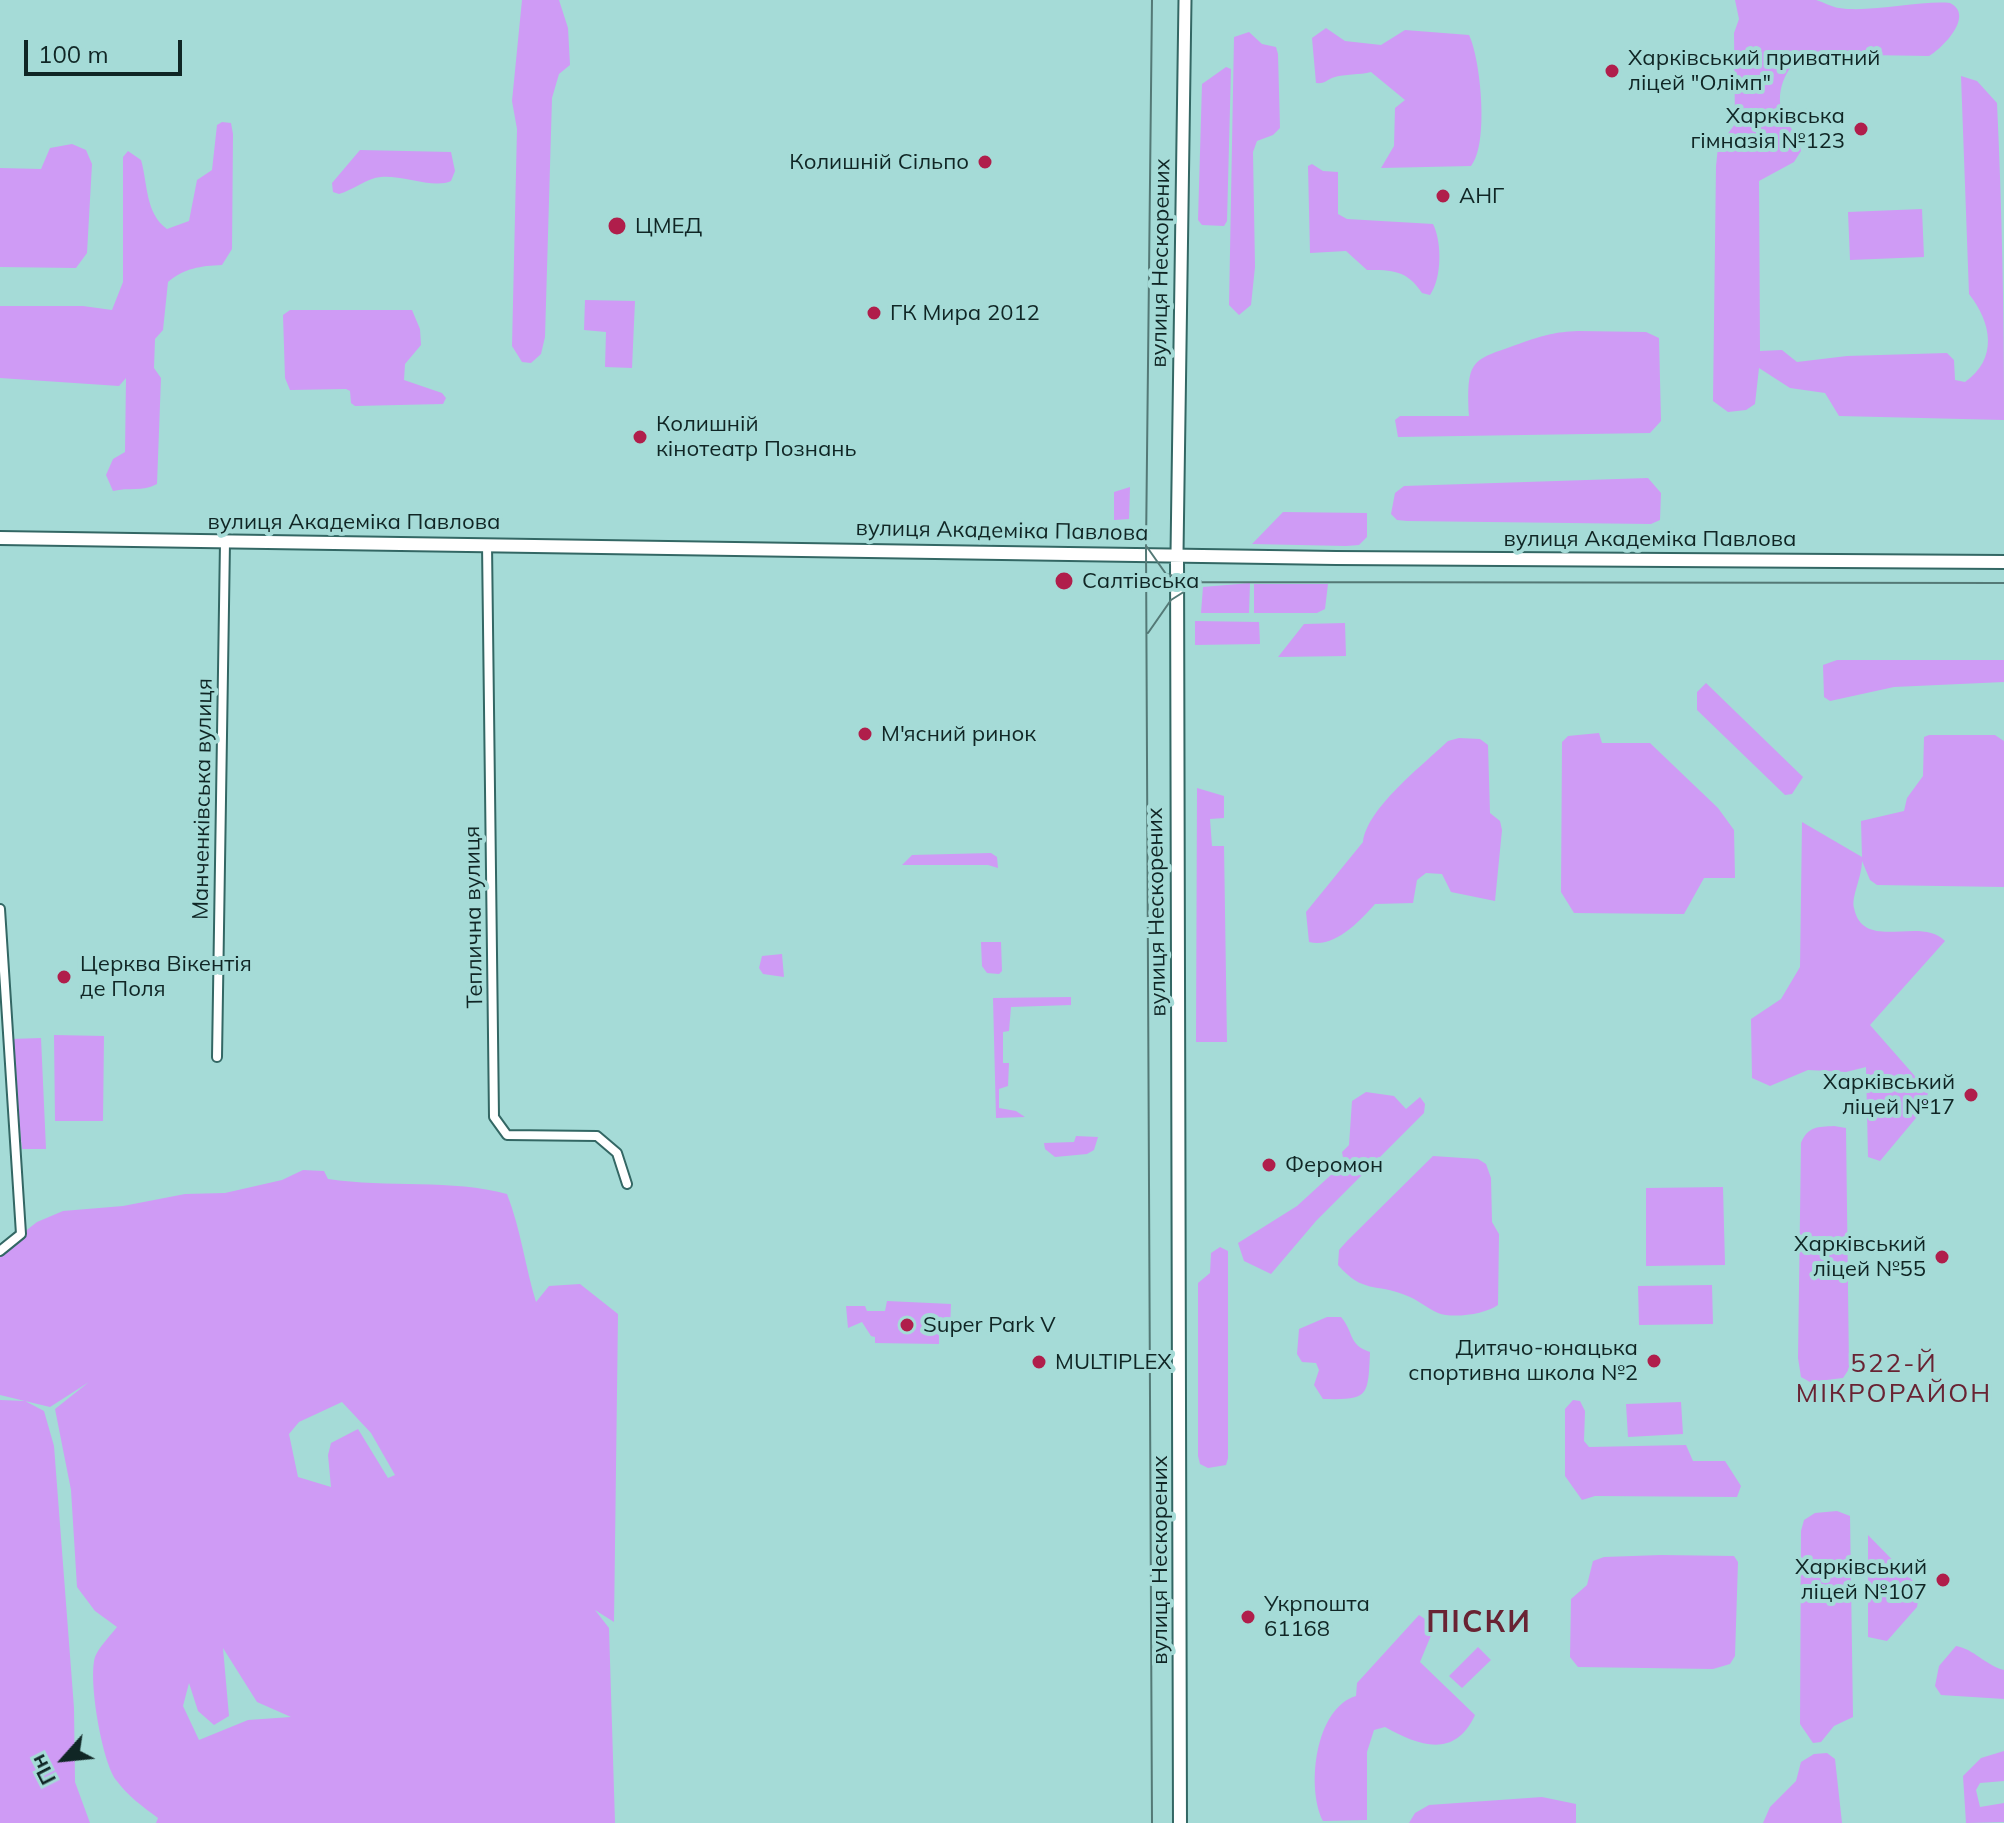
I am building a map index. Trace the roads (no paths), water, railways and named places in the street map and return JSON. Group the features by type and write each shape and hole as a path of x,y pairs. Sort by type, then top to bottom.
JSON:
{"main road":[{"name":"вулиця Нескорених","path":"1180,1823 1177,553 1185,0"},
{"name":"вулиця Академіка Павлова","path":"0,538 1177,553 1336,558 2004,562"}],"street":[{"name":"Манченківська вулиця","path":"217,1057 225,542"},
{"name":"Теплична вулиця","path":"487,543 494,1117 507,1135 597,1136 617,1153 627,1184"},
{"path":"0,909 21,1234 0,1251"}],"tram line":[{"path":"1152,0 1146,547 1152,1823"},
{"path":"1147,547 1166,574 1198,582 2004,583"},
{"path":"1148,633 1171,600 1201,581"}],"place":[{"name":"Харківський приватний ліцей \"Олімп\"","path":"1612,71"},
{"name":"Харківська гімназія №123","path":"1861,129"},
{"name":"Колишній Сільпо","path":"985,162"},
{"name":"АНГ","path":"1443,196"},
{"name":"ЦМЕД","path":"617,226"},
{"name":"ГК Мира 2012","path":"874,313"},
{"name":"Колишній кінотеатр Познань","path":"640,437"},
{"name":"Салтівська","path":"1064,581"},
{"name":"М'ясний ринок","path":"865,734"},
{"name":"Церква Вікентія де Поля","path":"64,977"},
{"name":"Харківський ліцей №17","path":"1971,1095"},
{"name":"Феромон","path":"1269,1165"},
{"name":"Харківський ліцей №55","path":"1942,1257"},
{"name":"Super Park V","path":"907,1325"},
{"name":"Дитячо-юнацька спортивна школа №2","path":"1654,1361"},
{"name":"MULTIPLEX","path":"1039,1362"},
{"name":"Харківський ліцей №107","path":"1943,1580"},
{"name":"Укрпошта 61168","path":"1248,1617"}],"district":[{"name":"522-Й МІКРОРАЙОН","path":"1894,1379"},
{"name":"ПІСКИ","path":"1479,1623"}]}
